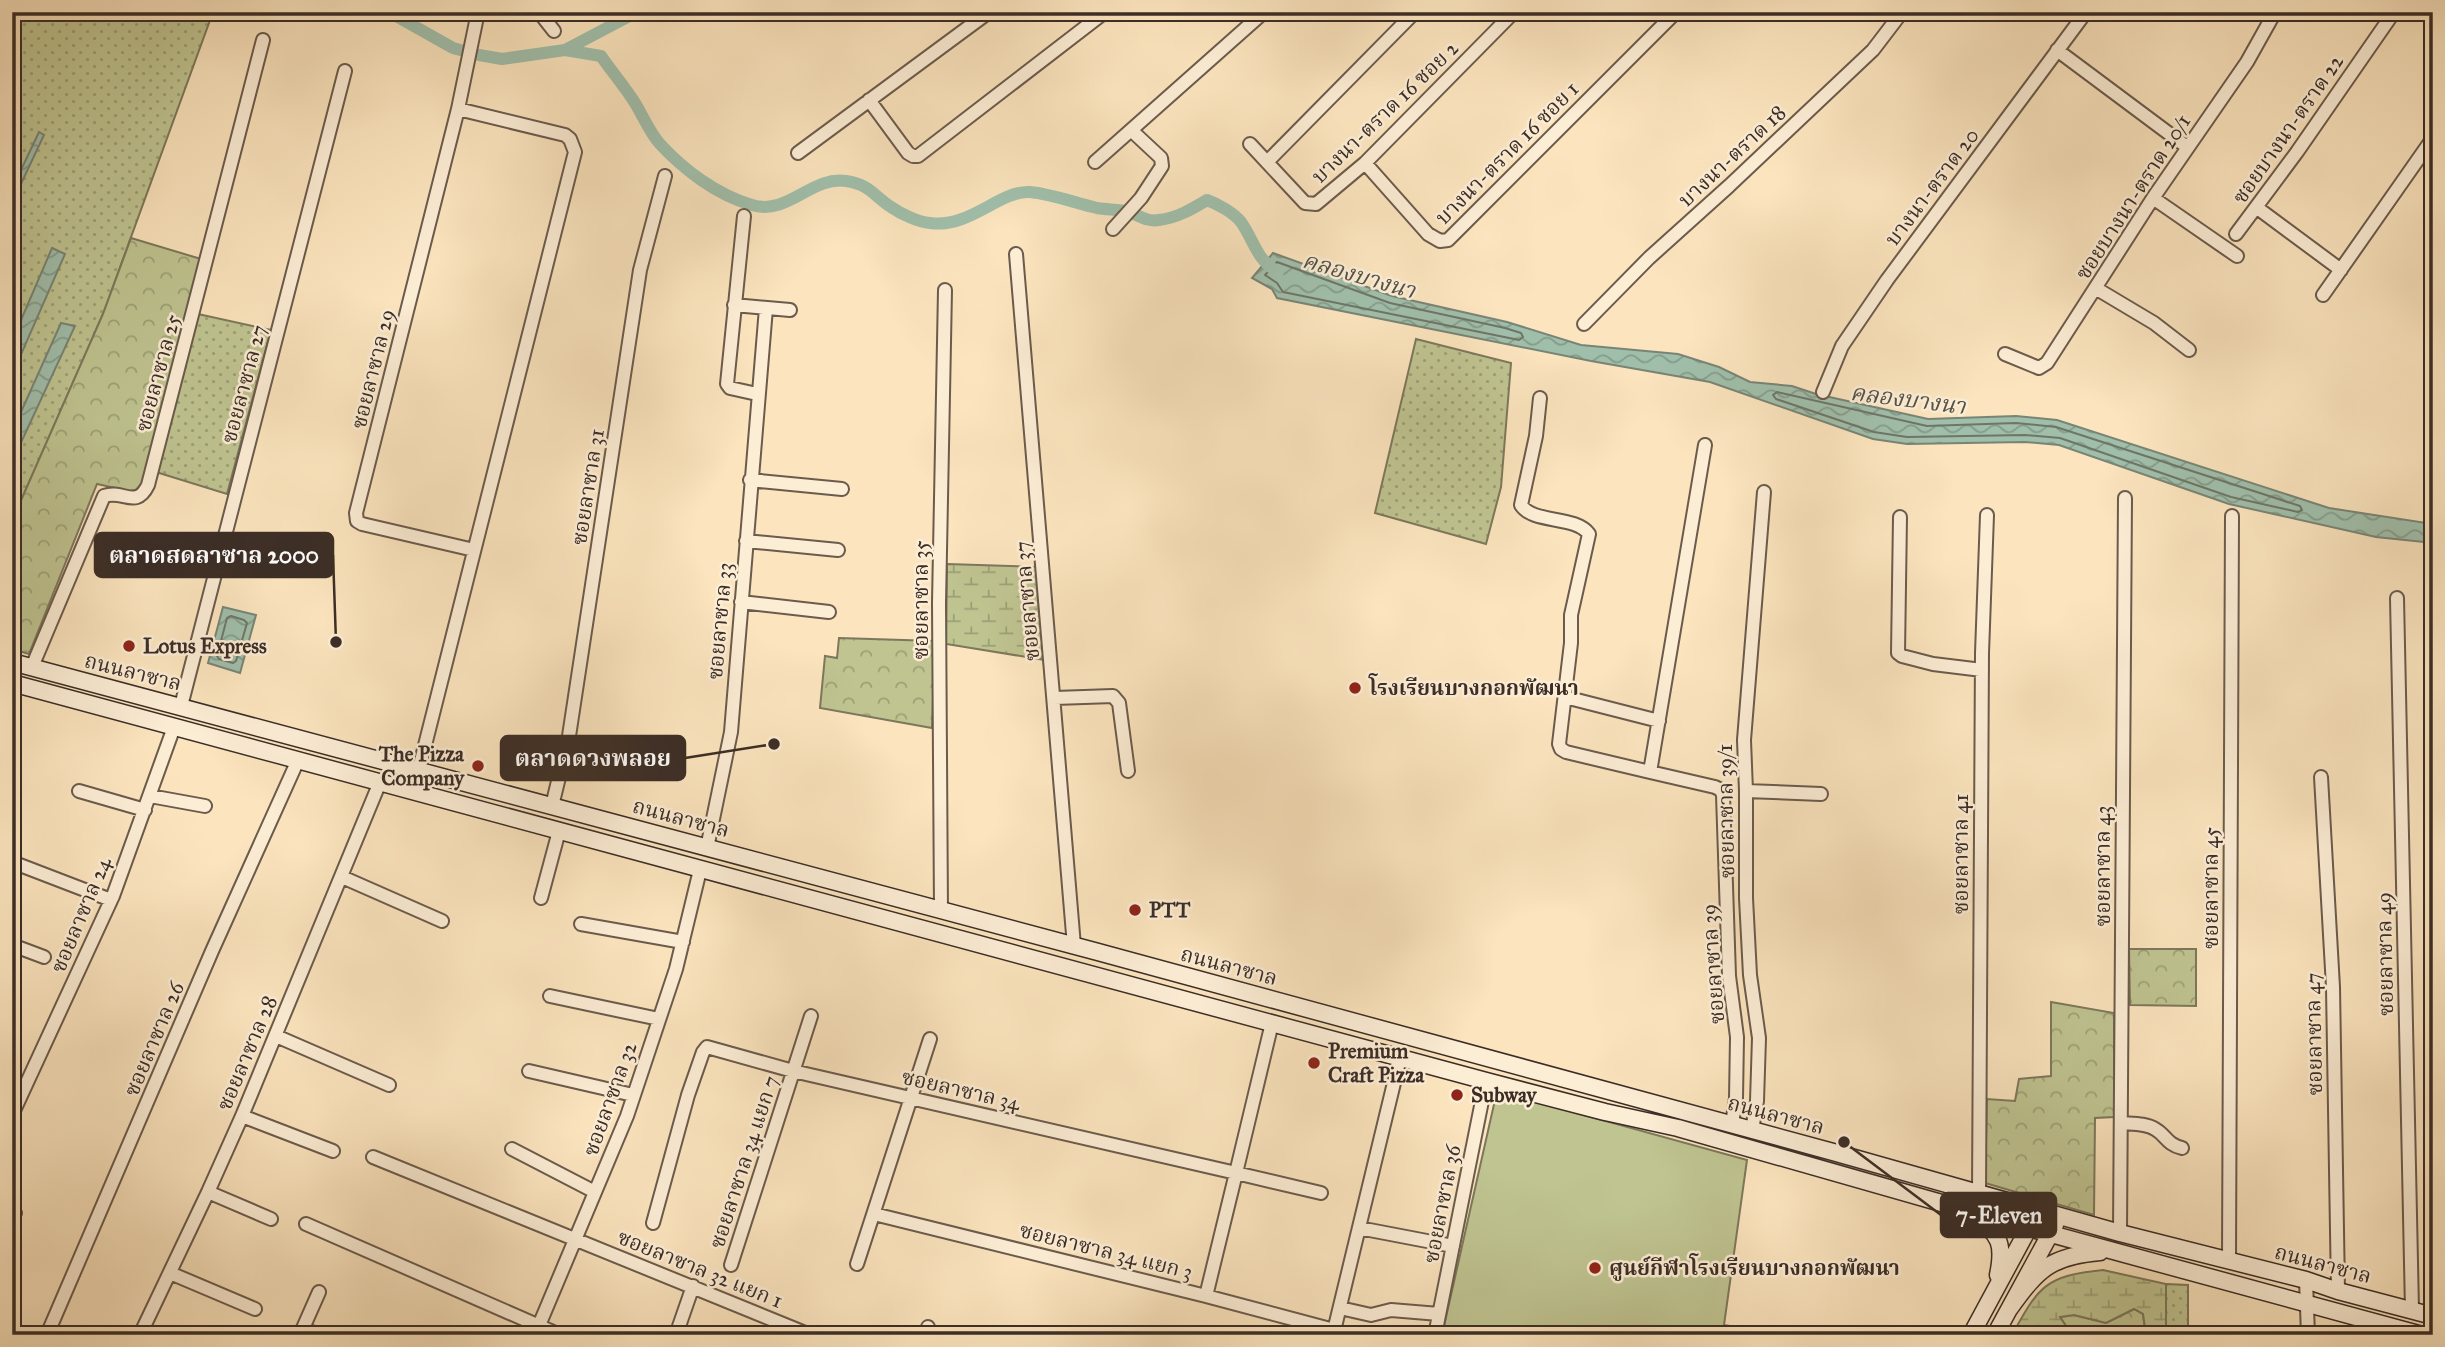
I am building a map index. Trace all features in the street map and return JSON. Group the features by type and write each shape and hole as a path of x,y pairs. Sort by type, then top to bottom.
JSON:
{"street":[{"name":"ซอยลาซาล 29","path":"474,550 362,524 356,517 458,109 478,12"},
{"path":"539,12 554,31"},
{"path":"798,153 989,12"},
{"path":"869,100 908,153 918,156 1105,12"},
{"path":"1095,162 1264,12"},
{"path":"1268,161 1415,12"},
{"name":"บางนา-ตราด 16 ซอย 2","path":"1250,145 1305,203 1316,204 1365,163 1514,12"},
{"name":"บางนา-ตราด 16 ซอย 1","path":"1365,163 1428,234 1440,241 1448,240 1676,12"},
{"name":"บางนา-ตราด 18","path":"1584,324 1649,258 1872,50 1902,12"},
{"name":"บางนา-ตราด 20","path":"1822,392 1842,346 1887,280 2086,12"},
{"name":"ซอยบางนา-ตราด 20/1","path":"2005,354 2039,368 2044,366 2187,147 2247,62 2276,12"},
{"name":"ซอยบางนา-ตราด 22","path":"2236,234 2394,12"},
{"name":"ซอยลาซาล 25","path":"32,667 104,496 112,494 136,498 144,494 148,485 264,40"},
{"path":"2057,50 2187,147"},
{"name":"ซอยลาซาล 27","path":"181,706 345,71"},
{"path":"419,769 575,152 570,139 565,135 458,109"},
{"path":"1113,229 1141,198 1161,168 1162,160 1131,130"},
{"path":"2323,295 2433,138"},
{"name":"ซอยลาซาล 31","path":"552,806 569,736 640,270 665,176"},
{"path":"2153,198 2237,256"},
{"path":"2256,208 2341,271"},
{"path":"744,216 727,384 730,388 757,394"},
{"name":"ซอยลาซาล 37","path":"1016,254 1074,946"},
{"path":"2096,289 2154,323 2189,350"},
{"name":"ซอยลาซาล 35","path":"941,911 939,603 945,290"},
{"path":"734,305 790,310"},
{"name":"ซอยลาซาล 33","path":"707,848 731,732 766,308"},
{"name":"ซอยลาซาล 39","path":"1540,398 1536,436 1521,505 1528,512 1579,526 1589,534 1571,615 1571,643 1559,744 1561,749 1715,788 1721,790 1723,795 1729,976 1738,1037 1737,1098 1732,1124"},
{"path":"1650,772 1705,445"},
{"path":"750,480 842,489"},
{"name":"ซอยลาซาล 39/1","path":"1752,1130 1757,1101 1759,1038 1750,975 1746,898 1744,740 1764,492"},
{"name":"ซอยลาซาล 43","path":"2120,1233 2125,498"},
{"name":"ซอยลาซาล 41","path":"1979,1193 1982,670 1987,514"},
{"name":"ซอยลาซาล 45","path":"2232,516 2237,1263"},
{"path":"1900,517 1898,653 1933,664 1982,670"},
{"path":"746,541 838,550"},
{"name":"ซอยลาซาล 49","path":"2397,598 2412,1310"},
{"path":"741,602 829,611"},
{"name":"ถนนลาซาล","path":"12,662 419,769 2433,1316"},
{"name":"ถนนลาซาล","path":"12,683 1400,1058 1678,1129 2127,1256 2422,1335"},
{"path":"1565,697 1659,721"},
{"path":"1055,698 1116,698 1119,703 1128,771"},
{"path":"174,727 181,706"},
{"name":"ซอยลาซาล 24","path":"12,1114 111,900 174,727"},
{"name":"ซอยลาซาล 26","path":"47,1335 212,951 298,761"},
{"name":"ซอยลาซาล 47","path":"2321,777 2333,987 2338,1291"},
{"name":"ซอยลาซาล 28","path":"140,1335 242,1116 380,782"},
{"path":"79,791 145,810"},
{"path":"1746,791 1821,794"},
{"path":"150,796 205,806"},
{"path":"541,898 559,831"},
{"path":"700,870 707,848"},
{"path":"12,862 111,900"},
{"name":"ซอยลาซาล 32","path":"537,1330 627,1116 683,942 700,870"},
{"path":"342,877 442,921"},
{"path":"581,923 683,942"},
{"path":"12,945 44,957"},
{"path":"550,996 659,1019"},
{"name":"ซอยลาซาล 34 แยก 7","path":"731,1265 811,1016"},
{"path":"1236,1173 1272,1023"},
{"path":"276,1037 389,1085"},
{"path":"857,1264 930,1039"},
{"name":"ซอยลาซาล 34","path":"653,1223 688,1095 706,1048 710,1047 793,1071 1321,1193"},
{"path":"1206,1296 1333,1332 1400,1058"},
{"path":"1486,1081 1490,1060"},
{"path":"529,1071 633,1095"},
{"name":"ซอยลาซาล 36","path":"1435,1335 1486,1081"},
{"path":"1678,1129 1683,1111"},
{"path":"242,1116 333,1151"},
{"path":"2121,1123 2148,1125 2158,1130 2168,1143 2182,1148"},
{"path":"512,1149 595,1192"},
{"name":"ซอยลาซาล 32 แยก 1","path":"373,1157 810,1335"},
{"name":"ซอยลาซาล 34 แยก 3","path":"874,1214 1206,1296 1236,1173"},
{"path":"208,1192 271,1219"},
{"path":"1949,1206 1985,1224 1997,1236 2001,1246 1998,1272 1987,1307"},
{"path":"1971,1335 2038,1210"},
{"path":"1995,1335 2059,1216"},
{"path":"306,1224 537,1330 560,1335"},
{"path":"1359,1228 1453,1246"},
{"path":"2010,1308 2037,1275 2066,1256 2101,1251 2127,1256"},
{"path":"2237,1263 2241,1287"},
{"path":"170,1273 256,1309"},
{"path":"2306,1280 2308,1335"},
{"path":"676,1335 693,1286"},
{"path":"318,1292 302,1332 318,1335"},
{"path":"1340,1308 1371,1315 1391,1310 1439,1314"}],"green space":[{"path":"24,12 86,12 110,17 115,12 213,12 103,314 12,521 12,46"},
{"path":"131,238 201,259 143,482 136,490 129,491 97,484 29,654 12,649 12,521 103,314"},
{"path":"198,314 271,330 227,494 156,472"},
{"path":"1416,339 1511,363 1501,487 1486,544 1375,513"},
{"path":"947,564 1037,567 1045,660 946,644"},
{"path":"839,638 935,641 932,728 820,708 825,656 837,658"},
{"path":"2129,949 2196,949 2196,1006 2130,1005"},
{"path":"2051,1002 2114,1013 2114,1117 2095,1118 2094,1215 1985,1183 1987,1099 2015,1101 2019,1079 2051,1076"},
{"name":"ศูนย์กีฬาโรงเรียนบางกอกพัฒนา","path":"1497,1091 1747,1160 1724,1325 1782,1335 1442,1335"},
{"path":"2103,1270 2166,1284 2166,1335 2146,1335 2143,1314 2134,1309 2106,1323 2074,1315 2060,1317 2066,1326 2079,1335 2012,1335 2029,1305 2046,1286 2068,1276"},
{"path":"2166,1284 2188,1285 2188,1335 2166,1335"},
{"path":"2134,1309 2143,1314 2146,1335 2079,1335 2066,1326 2060,1317 2074,1315 2106,1323"}],"water":[{"path":"39,132 44,135 12,203 12,189"},
{"path":"52,248 65,254 12,375 12,341"},
{"path":"1273,253 1392,296 1507,322 1581,345 1678,354 1719,367 1750,382 1792,386 1816,394 1928,419 2016,416 2057,420 2329,508 2433,524 2433,543 2376,537 2229,504 2059,445 2025,442 1907,444 1873,439 1710,382 1277,298 1272,289 1252,278"},
{"path":"61,323 75,326 12,462 12,432"},
{"path":"223,607 256,615 240,673 208,663"}],"waterway":[{"name":"คลองบางนา","path":"358,12 373,12"},
{"name":"คลองบางนา","path":"389,12 453,48 479,55 502,59 565,50 601,56 631,97 656,140 669,154 714,188 752,205 777,205 833,181 860,185 900,212 930,223 958,220 1007,197 1030,192 1097,208 1125,211 1155,220 1178,215 1207,200 1226,209 1238,219 1264,261 1278,272"},
{"path":"565,50 637,12"}],"place":[{"name":"ตลาดสดลาซาล 2000","path":"336,642"},
{"name":"Lotus Express","path":"129,646"},
{"name":"โรงเรียนบางกอกพัฒนา","path":"1355,688"},
{"name":"ตลาดดวงพลอย","path":"774,744"},
{"name":"The Pizza Company","path":"478,766"},
{"name":"PTT","path":"1135,910"},
{"name":"Premium Craft Pizza","path":"1314,1063"},
{"name":"Subway","path":"1457,1095"},
{"name":"7-Eleven","path":"1844,1142"},
{"name":"ศูนย์กีฬาโรงเรียนบางกอกพัฒนา","path":"1595,1268"}]}
